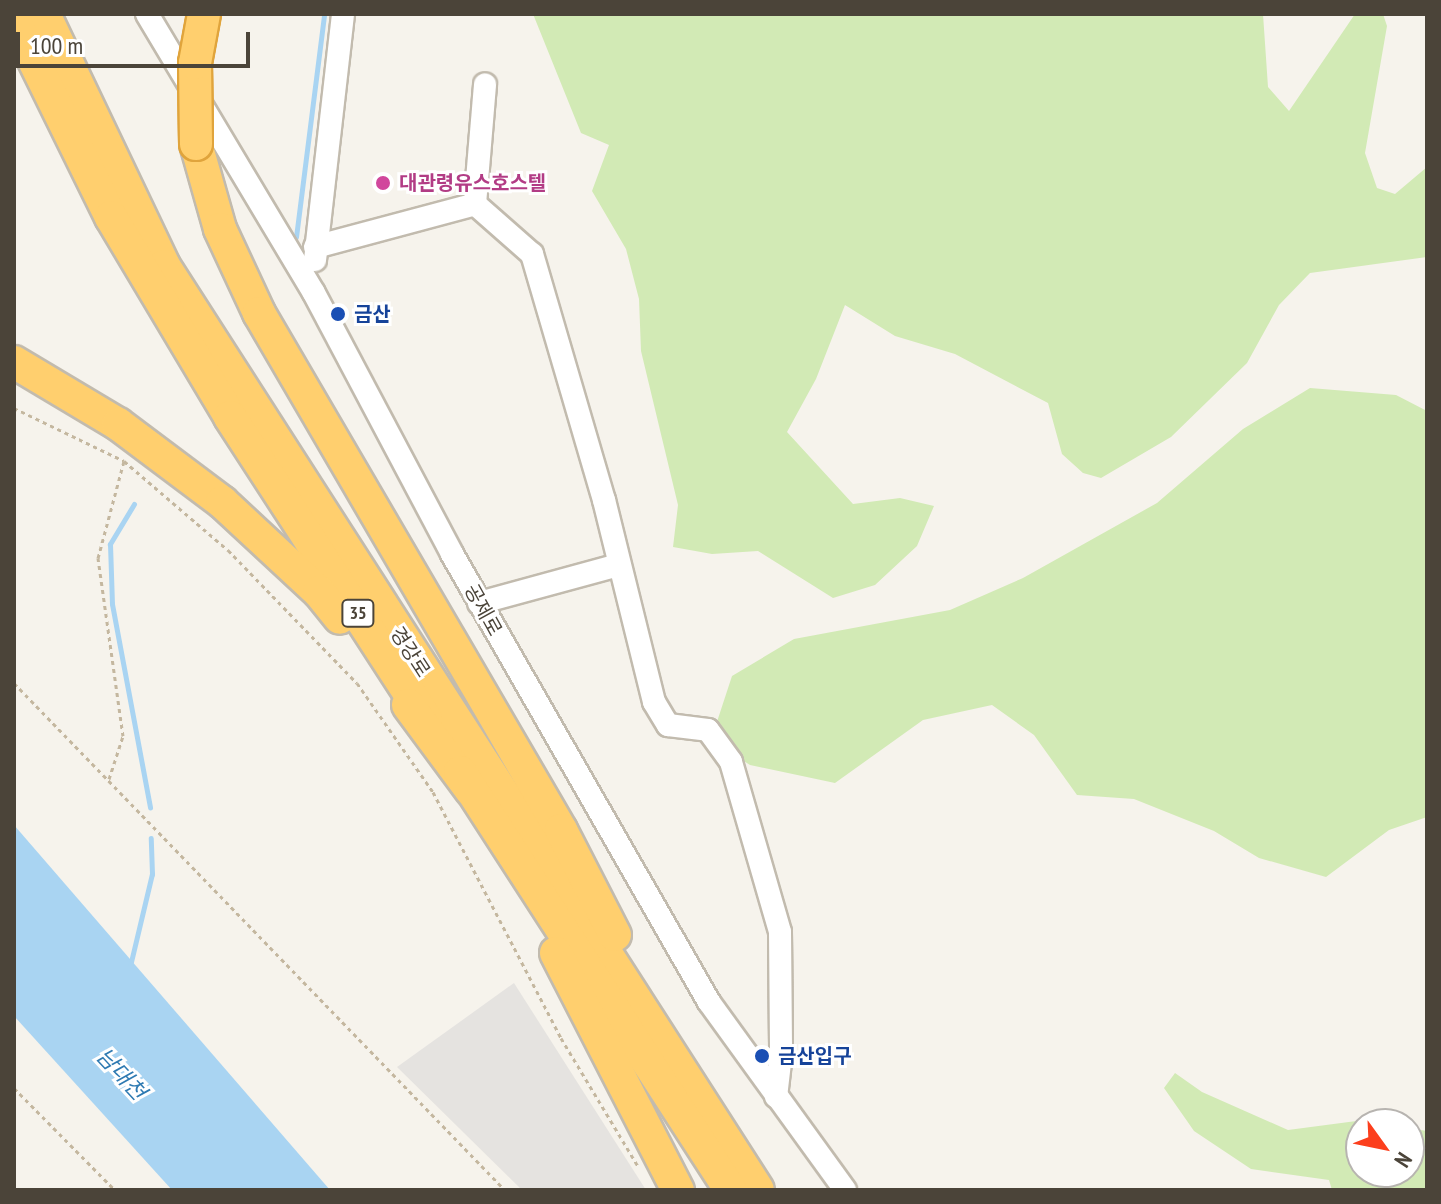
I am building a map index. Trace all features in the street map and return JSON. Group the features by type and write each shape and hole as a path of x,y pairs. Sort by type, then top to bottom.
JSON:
{"highway":[{"name":"경강로","path":"44,14 164,266 758,1190"},
{"path":"204,14 195,63 196,144 220,229 259,313 561,830 699,1098"},
{"name":"경강로","path":"14,20 111,217 230,417 730,1190"},
{"path":"14,362 118,424 211,493 319,592 479,800"},
{"path":"496,831 591,1030 678,1190"}],"street":[{"name":"공제로","path":"147,14 314,293 479,603 709,1002 845,1190"},
{"path":"314,293 315,247 343,14"},
{"path":"475,204 485,84"},
{"path":"315,247 475,204"},
{"path":"475,204 532,254 654,702 668,725 708,730 731,762 780,932 781,1054 776,1097"},
{"path":"479,603 619,565"}],"path":[{"path":"14,408 124,461 228,550 357,683 433,792 561,1038 640,1169"},
{"path":"109,779 123,736 98,558 124,461"},
{"path":"14,683 389,1075 505,1190"},
{"path":"14,1088 115,1190"}],"green space":[{"path":"533,14 1263,14 1268,87 1289,111 1355,14 1383,14 1387,26 1365,153 1377,188 1395,194 1427,167 1427,257 1310,273 1279,305 1247,363 1171,437 1101,478 1083,473 1062,454 1048,403 955,354 895,336 845,305 816,379 787,432 853,504 900,498 934,506 917,546 875,585 833,598 758,551 712,554 673,547 678,505 641,351 639,299 626,249 592,191 609,145 581,133"},
{"path":"1310,388 1396,395 1427,411 1427,817 1389,830 1326,877 1259,858 1214,831 1134,799 1077,795 1034,735 992,705 923,720 835,783 750,765 711,740 732,676 794,639 950,610 1023,578 1157,503 1243,429"},
{"path":"1175,1073 1202,1092 1288,1130 1345,1122 1345,1188 1425,1188 1427,1131 1427,1190 1332,1190 1329,1180 1251,1169 1194,1131 1164,1088"}],"shaded area":[{"path":"514,983 646,1190 522,1190 397,1067"}],"water":[{"name":"남대천","path":"14,825 330,1190 172,1190 14,1016"}],"waterway":[{"path":"296,237 324,14"},
{"path":"134,504 110,544 112,604 150,807"},
{"path":"130,966 152,874 151,838"}],"place":[{"name":"대관령유스호스텔","path":"383,183"},
{"name":"금산","path":"338,314"},
{"name":"금산입구","path":"762,1056"}]}
